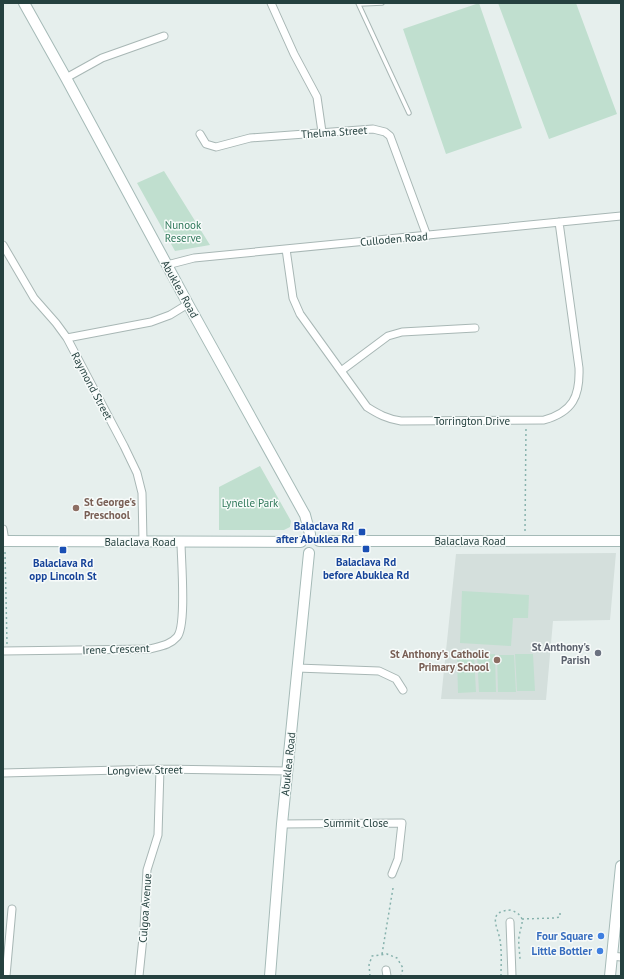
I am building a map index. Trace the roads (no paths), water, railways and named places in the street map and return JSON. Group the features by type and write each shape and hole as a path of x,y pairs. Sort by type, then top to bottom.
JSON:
{"street":[{"name":"Abuklea Road","path":"24,3 305,515 310,534"},
{"path":"271,3 294,54 317,97 322,132"},
{"path":"66,78 102,58 164,36"},
{"name":"Thelma Street","path":"200,134 206,144 216,147 250,138 373,129 385,132 390,136 427,236"},
{"name":"Culloden Road","path":"167,265 194,258 621,216"},
{"name":"Torrington Drive","path":"286,249 292,298 300,314 367,406 390,420 401,421 544,420 558,417 567,410 575,399 579,389 579,368 559,222"},
{"name":"Raymond Street","path":"3,245 34,298 67,338 137,473 142,499 143,541"},
{"path":"67,338 151,322 170,315 188,304"},
{"path":"341,371 388,336 402,332 475,328"},
{"path":"3,530 4,541"},
{"path":"310,534 315,536 319,541 317,550 309,553 303,550 301,542 304,536 310,534"},
{"name":"Balaclava Road","path":"4,541 301,542"},
{"name":"Balaclava Road","path":"319,541 621,541"},
{"name":"Irene Crescent","path":"5,651 150,649 168,644 179,635 183,618 181,542"},
{"name":"Abuklea Road","path":"270,976 282,824 309,553"},
{"path":"298,668 380,671 396,679 403,690"},
{"name":"Longview Street","path":"3,772 160,769 288,771"},
{"name":"Culgoa Avenue","path":"139,976 144,928 147,870 158,835 160,769"},
{"name":"Summit Close","path":"282,824 402,823 398,859 392,874"},
{"path":"610,976 616,957 621,866"},
{"path":"6,976 12,909"},
{"path":"510,922 512,976"}],"lane":[{"path":"382,3 358,4 408,112"}],"place":[{"name":"St George's Preschool","path":"76,508"},
{"name":"Balaclava Rd after Abuklea Rd","path":"362,532"},
{"name":"Balaclava Rd before Abuklea Rd","path":"366,549"},
{"name":"Balaclava Rd opp Lincoln St","path":"63,550"},
{"name":"St Anthony's Parish","path":"598,653"},
{"name":"St Anthony's Catholic Primary School","path":"497,660"},
{"name":"Four Square","path":"601,936"},
{"name":"Little Bottler","path":"600,951"}],"park label":[{"name":"Nunook Reserve","path":"183,231"},
{"name":"Lynelle Park","path":"250,503"}]}
